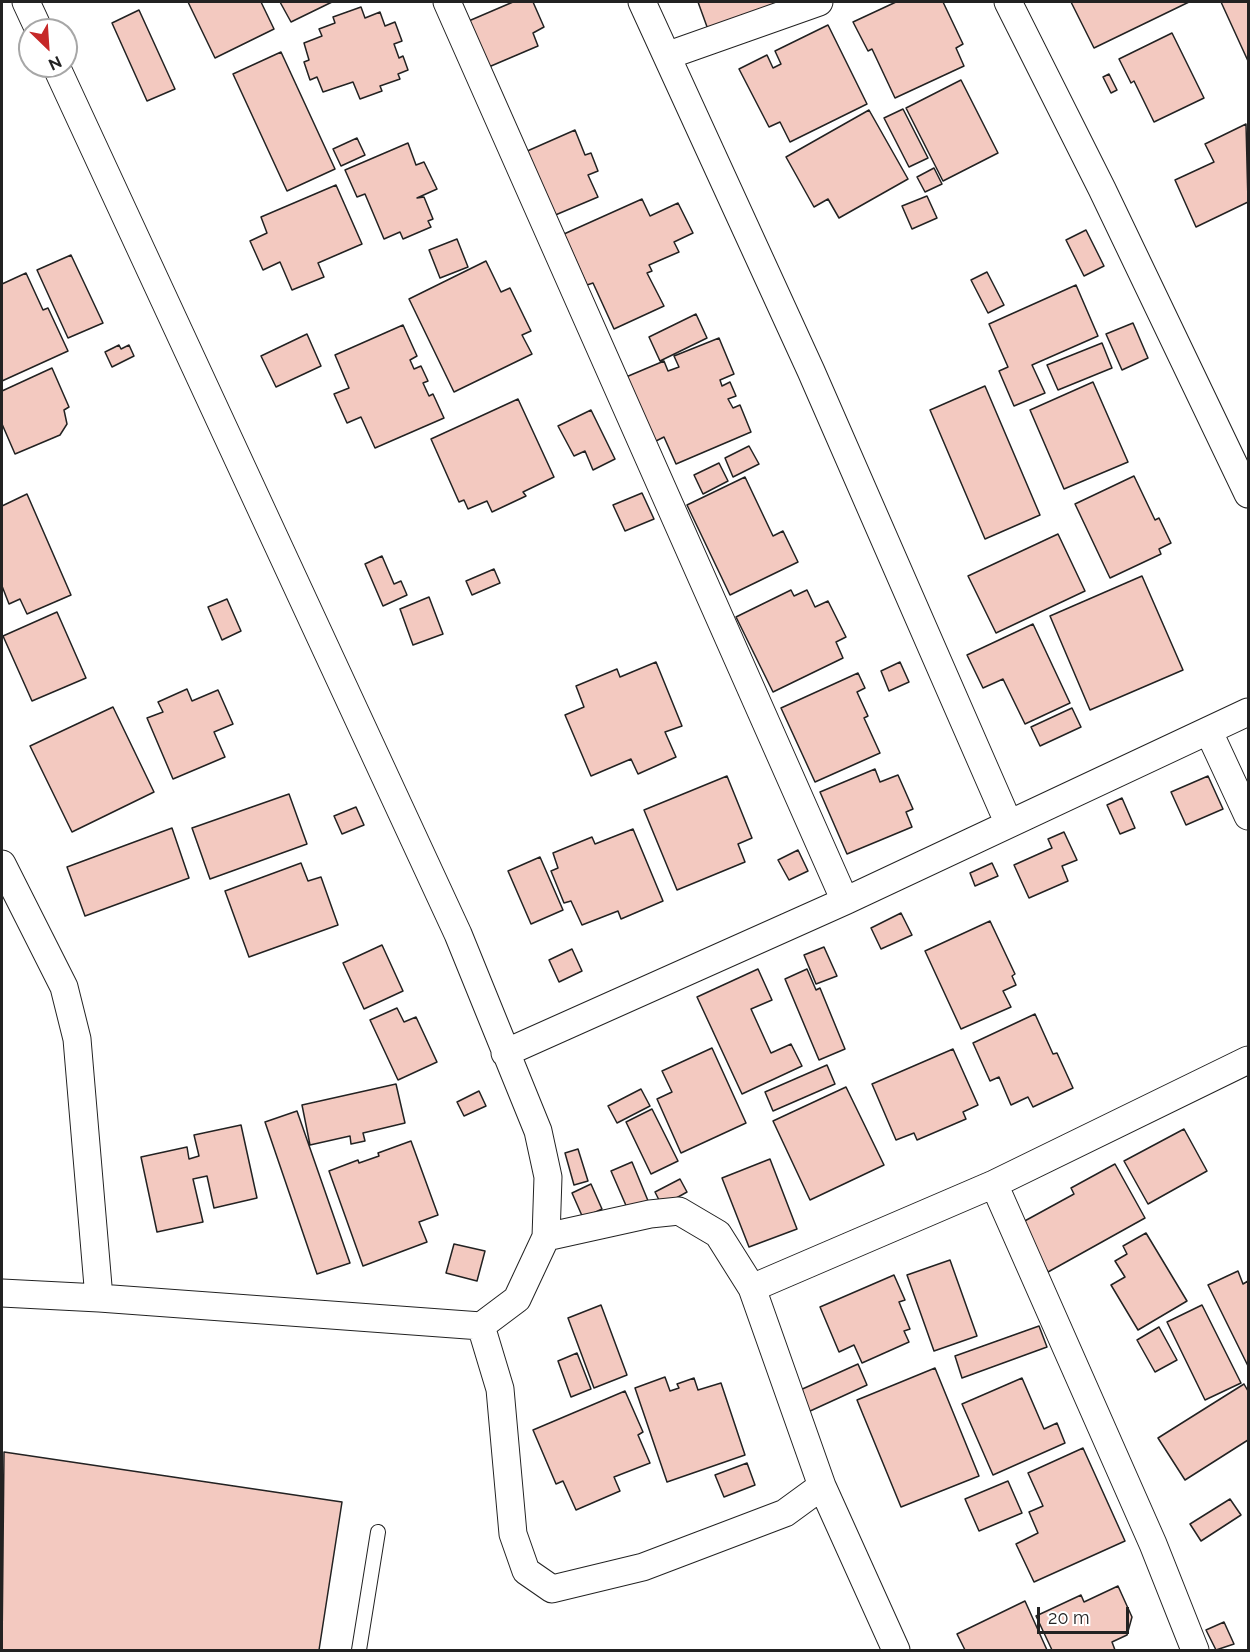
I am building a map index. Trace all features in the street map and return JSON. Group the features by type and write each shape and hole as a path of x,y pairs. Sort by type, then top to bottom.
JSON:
{"street":[{"path":"26,2 33,18"},
{"path":"447,2 845,901"},
{"path":"642,2 669,56 812,371 1008,822"},
{"path":"669,56 819,2"},
{"path":"1008,2 1102,189 1248,494"},
{"path":"2,1293 481,1326 517,1299 546,1238 548,1177 538,1131 458,934 62,78"},
{"path":"505,1053 845,901 1008,822 1209,732 1248,712"},
{"path":"1209,732 1248,816"},
{"path":"2,864 64,987 77,1039 99,1298"},
{"path":"752,1288 994,1184 1248,1060"},
{"path":"994,1184 1153,1544 1195,1650"},
{"path":"546,1238 650,1214 679,1211 718,1234 752,1288 822,1486 896,1650"},
{"path":"481,1326 500,1389 513,1534 526,1571 552,1589 643,1567 785,1513 822,1486"}],"lane":[{"path":"359,1650 378,1532"}],"building":[{"path":"188,2 261,2 274,29 215,58"},
{"path":"280,2 332,2 291,22"},
{"path":"513,2 533,2 544,27 533,33 538,46 484,69 464,23"},
{"path":"698,2 800,2 710,35"},
{"path":"896,2 943,2 963,44 956,48 964,66 895,98 872,49 868,51 853,22"},
{"path":"1071,2 1189,2 1094,48"},
{"path":"1221,2 1248,2 1248,61"},
{"path":"361,7 365,18 380,12 385,26 395,22 402,41 394,44 399,58 403,56 408,70 398,74 400,79 380,86 382,91 360,99 353,82 323,92 317,77 310,80 304,62 309,60 304,43 322,36 319,29 335,23 333,17"},
{"path":"139,10 175,89 147,101 112,23"},
{"path":"828,25 867,104 790,142 780,122 769,127 739,69 767,55 773,68 781,64 775,51"},
{"path":"1172,33 1204,98 1154,122 1134,81 1131,83 1119,59"},
{"path":"281,52 335,169 287,191 233,74"},
{"path":"1109,74 1117,90 1111,93 1103,77"},
{"path":"961,80 998,153 943,181 906,108"},
{"path":"903,109 928,158 909,167 884,118"},
{"path":"869,110 908,179 839,218 828,199 814,207 786,157"},
{"path":"1246,124 1248,202 1196,227 1175,180 1214,162 1205,144"},
{"path":"575,130 585,155 591,153 598,171 588,175 598,197 553,216 525,152"},
{"path":"357,138 365,155 341,166 333,149"},
{"path":"408,143 416,165 424,162 437,189 417,198 424,197 433,219 428,221 431,227 403,239 400,232 384,239 365,194 357,197 345,170"},
{"path":"934,168 942,184 925,192 917,177"},
{"path":"336,185 362,244 318,263 324,277 292,290 280,262 263,270 250,241 267,233 261,217"},
{"path":"927,196 937,218 912,229 902,206"},
{"path":"642,199 650,216 678,203 693,233 674,242 679,252 649,265 652,271 647,273 664,306 614,329 593,283 587,285 564,234"},
{"path":"1086,230 1104,266 1084,276 1066,240"},
{"path":"457,239 468,267 440,278 429,250"},
{"path":"71,255 103,323 68,338 37,270"},
{"path":"486,261 501,292 510,288 531,331 522,335 532,354 454,392 409,299"},
{"path":"987,272 1004,305 988,313 971,280"},
{"path":"26,273 43,310 48,308 68,351 2,381 2,284"},
{"path":"1076,285 1098,336 1032,365 1045,393 1014,406 999,371 1008,367 989,324"},
{"path":"696,314 707,338 660,361 649,337"},
{"path":"1133,323 1148,358 1122,370 1106,334"},
{"path":"403,325 417,356 410,360 414,369 421,366 428,381 423,383 429,396 433,394 444,418 375,448 361,417 347,423 334,394 349,388 335,355"},
{"path":"307,334 321,366 276,387 261,356"},
{"path":"719,338 734,374 720,380 722,386 730,382 736,396 728,399 733,408 740,405 751,432 676,464 664,437 654,442 626,377 664,361 668,371 679,367 674,356"},
{"path":"1102,343 1112,368 1058,390 1047,365"},
{"path":"119,345 121,349 129,345 134,356 112,367 105,352"},
{"path":"52,368 69,407 64,410 67,424 60,435 15,454 2,424 2,391"},
{"path":"1093,382 1128,462 1064,489 1030,410"},
{"path":"985,386 1040,515 985,539 930,410"},
{"path":"518,399 554,477 523,492 526,496 492,512 487,501 468,509 464,500 459,502 431,439"},
{"path":"591,410 615,459 593,470 585,451 574,456 558,426"},
{"path":"749,446 759,464 733,477 725,458"},
{"path":"719,463 728,481 703,494 694,475"},
{"path":"1134,476 1155,520 1159,518 1171,543 1159,549 1161,554 1110,578 1075,504"},
{"path":"745,477 773,536 783,531 798,562 730,595 687,505"},
{"path":"642,493 654,519 625,531 613,505"},
{"path":"27,494 71,595 27,614 20,599 9,604 2,586 2,506"},
{"path":"1058,534 1085,591 996,633 968,576"},
{"path":"382,556 394,584 401,581 407,595 383,606 365,564"},
{"path":"494,569 500,583 472,595 466,581"},
{"path":"1142,576 1183,670 1090,710 1050,616"},
{"path":"791,590 794,596 807,590 815,607 828,601 846,637 836,642 843,658 773,692 736,617"},
{"path":"429,597 443,634 413,645 400,609"},
{"path":"227,599 241,631 222,640 208,607"},
{"path":"57,612 86,678 32,701 3,636"},
{"path":"1033,624 1070,703 1025,724 1003,679 983,688 967,655"},
{"path":"656,662 682,726 665,732 676,757 638,774 631,759 591,776 565,715 584,707 576,686 617,669 620,677"},
{"path":"900,662 909,682 889,691 881,671"},
{"path":"858,673 865,688 857,692 868,716 864,718 880,753 815,782 781,708"},
{"path":"187,689 192,701 218,690 233,724 214,732 225,757 173,779 147,718 163,712 158,702"},
{"path":"113,707 154,792 72,832 30,746"},
{"path":"1072,708 1081,727 1040,746 1031,727"},
{"path":"875,769 880,782 898,775 913,809 906,812 912,827 847,854 820,792"},
{"path":"727,776 752,838 738,844 745,862 677,890 644,810"},
{"path":"1208,776 1223,809 1186,825 1171,792"},
{"path":"289,794 307,844 210,879 192,828"},
{"path":"1122,798 1135,828 1120,834 1107,805"},
{"path":"356,807 364,825 342,834 334,816"},
{"path":"172,828 189,878 85,916 67,867"},
{"path":"633,829 663,901 621,919 618,911 582,925 571,901 564,903 551,871 558,868 553,853 592,837 595,844"},
{"path":"1064,832 1077,860 1062,866 1068,881 1029,898 1014,865 1052,848 1048,839"},
{"path":"798,850 808,871 789,880 778,860"},
{"path":"540,857 563,910 531,924 508,871"},
{"path":"301,863 308,881 321,877 338,925 249,957 225,891"},
{"path":"992,863 998,876 975,886 970,873"},
{"path":"901,913 912,935 881,949 871,928"},
{"path":"990,921 1015,974 1012,976 1016,985 1003,991 1011,1007 961,1029 925,951"},
{"path":"382,945 403,991 364,1009 343,963"},
{"path":"824,947 837,976 816,984 804,955"},
{"path":"572,949 582,971 559,982 549,960"},
{"path":"758,969 772,1000 751,1009 771,1053 791,1044 802,1066 742,1094 697,997"},
{"path":"807,969 816,990 820,988 845,1049 819,1060 785,979"},
{"path":"397,1008 404,1022 416,1017 437,1062 398,1080 370,1020"},
{"path":"1035,1014 1053,1054 1057,1053 1073,1088 1033,1107 1028,1097 1011,1105 999,1077 990,1081 973,1043"},
{"path":"712,1048 746,1123 681,1153 657,1099 672,1092 662,1071"},
{"path":"953,1049 978,1105 963,1112 966,1119 917,1140 914,1133 896,1140 872,1084"},
{"path":"827,1065 835,1084 773,1111 765,1092"},
{"path":"396,1084 405,1123 363,1133 365,1141 351,1144 350,1136 310,1145 302,1105"},
{"path":"846,1087 884,1165 810,1200 773,1121"},
{"path":"641,1089 650,1106 617,1123 608,1106"},
{"path":"479,1091 486,1106 464,1116 457,1102"},
{"path":"652,1109 678,1161 651,1174 626,1122"},
{"path":"297,1111 350,1263 317,1274 265,1122"},
{"path":"241,1125 257,1198 214,1208 207,1176 193,1179 203,1222 157,1232 141,1157 187,1147 189,1159 199,1156 194,1135"},
{"path":"1184,1129 1207,1171 1148,1204 1124,1161"},
{"path":"411,1141 438,1215 419,1222 427,1242 363,1266 329,1171 358,1160 359,1163 379,1156 378,1153"},
{"path":"578,1149 588,1181 574,1185 565,1153"},
{"path":"770,1159 797,1229 749,1247 722,1178"},
{"path":"632,1162 651,1208 631,1217 611,1171"},
{"path":"1115,1164 1145,1218 1048,1272 1021,1223 1074,1194 1071,1188"},
{"path":"680,1179 687,1192 662,1206 655,1192"},
{"path":"591,1184 602,1209 583,1218 572,1193"},
{"path":"1146,1233 1187,1301 1138,1330 1111,1285 1125,1277 1115,1261 1127,1254 1123,1246"},
{"path":"454,1244 485,1251 477,1281 446,1273"},
{"path":"950,1260 977,1336 934,1351 907,1275"},
{"path":"1238,1271 1243,1284 1248,1281 1248,1366 1208,1285"},
{"path":"894,1275 905,1300 899,1302 910,1329 904,1331 909,1342 862,1363 854,1345 839,1352 820,1307"},
{"path":"601,1305 627,1375 594,1388 568,1318"},
{"path":"1202,1305 1241,1383 1205,1400 1167,1322"},
{"path":"1039,1326 1047,1347 962,1378 955,1356"},
{"path":"1159,1327 1177,1360 1155,1372 1137,1340"},
{"path":"577,1353 591,1389 571,1397 558,1361"},
{"path":"858,1364 867,1385 808,1412 798,1391"},
{"path":"935,1368 979,1476 901,1507 857,1400"},
{"path":"665,1377 670,1391 679,1388 677,1384 694,1378 698,1390 721,1383 745,1455 667,1482 635,1388"},
{"path":"1022,1378 1044,1429 1057,1423 1065,1443 993,1475 962,1404"},
{"path":"1244,1384 1248,1391 1248,1440 1185,1480 1158,1438"},
{"path":"625,1391 643,1432 638,1435 650,1463 614,1477 620,1491 576,1510 563,1481 556,1484 533,1430"},
{"path":"1083,1448 1125,1541 1034,1582 1016,1544 1038,1533 1029,1512 1043,1506 1028,1473"},
{"path":"4,1452 342,1502 319,1650 2,1650"},
{"path":"747,1463 755,1485 724,1497 715,1475"},
{"path":"1008,1481 1022,1513 979,1531 965,1499"},
{"path":"1230,1499 1241,1515 1201,1541 1190,1524"},
{"path":"1118,1586 1132,1617 1127,1635 1112,1642 1115,1650 1052,1650 1036,1616 1081,1595 1084,1602"},
{"path":"1025,1601 1047,1650 965,1650 957,1634"},
{"path":"1224,1622 1234,1644 1216,1650 1206,1630"}]}
